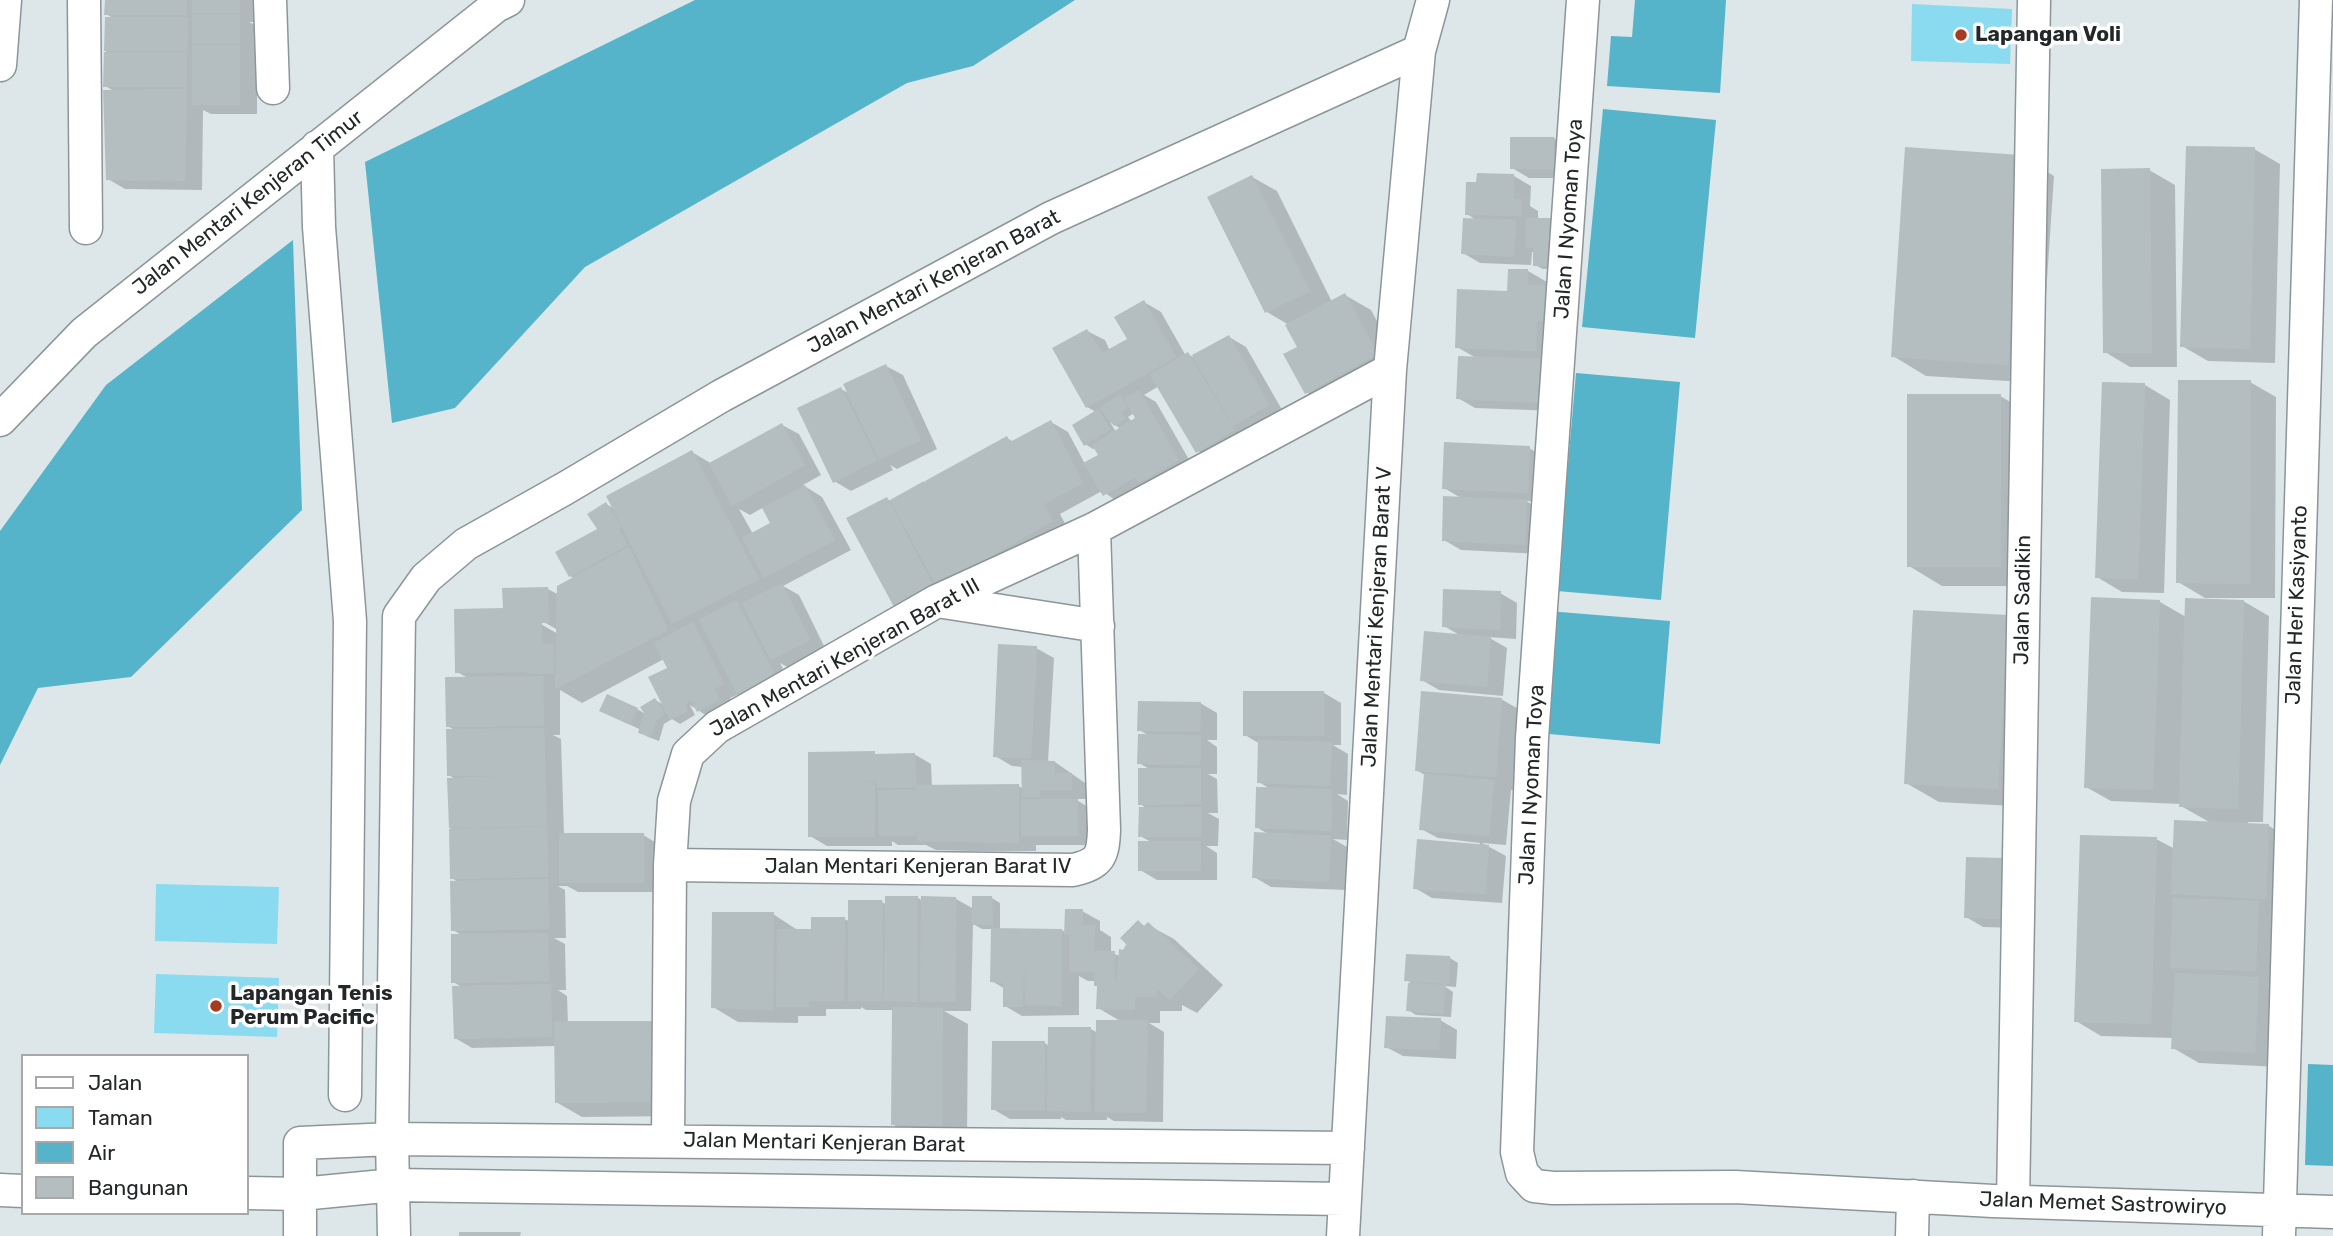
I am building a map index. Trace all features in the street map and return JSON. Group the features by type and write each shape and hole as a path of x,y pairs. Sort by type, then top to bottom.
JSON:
{"street":[{"path":"0,65 5,0"},
{"path":"84,0 86,228"},
{"path":"270,0 273,88"},
{"name":"Jalan Mentari Kenjeran Barat V","path":"1343,1236 1390,370 1419,51 1433,0"},
{"name":"Jalan I Nyoman Toya","path":"1583,0 1532,738 1517,1152 1519,1163 1522,1173 1534,1186 1553,1188 1735,1187 1913,1196"},
{"name":"Jalan Sadikin","path":"2013,1201 2034,0"},
{"name":"Jalan Heri Kasiyanto","path":"2278,1223 2316,0"},
{"name":"Jalan Mentari Kenjeran Timur","path":"0,420 84,332 498,2"},
{"name":"Jalan Mentari Kenjeran Barat","path":"399,616 426,578 466,544 721,397 1039,224 1419,51"},
{"path":"317,147 319,227 350,621 345,1095"},
{"name":"Jalan Mentari Kenjeran Barat III","path":"668,1141 670,865 674,801 688,754 717,727 937,601 1094,529 1390,370"},
{"name":"Jalan Mentari Kenjeran Barat IV","path":"670,865 1073,870 1092,864 1103,849 1104,830 1094,529"},
{"path":"937,601 1098,626"},
{"path":"350,621 399,616 392,1139 394,1236"},
{"path":"346,880 396,878"},
{"name":"Jalan Mentari Kenjeran Barat","path":"300,1194 300,1143 392,1139 1348,1148"},
{"path":"248,1194 300,1194 394,1185 1345,1199"},
{"path":"0,1191 21,1191"},
{"path":"300,1194 300,1236"},
{"path":"1912,1236 1913,1196"},
{"name":"Jalan Memet Sastrowiryo","path":"1913,1196 2013,1201 2278,1223 2333,1212"}],"green space":[{"name":"Lapangan Voli","path":"1912,4 2012,9 2010,64 1911,61"},
{"path":"156,884 279,887 277,944 155,941"},
{"name":"Lapangan Tenis Perum Pacific","path":"156,974 279,978 277,1037 154,1033"}],"water":[{"path":"695,0 1075,0 973,66 907,83 585,267 455,408 392,423 365,162"},
{"path":"1635,0 1726,0 1720,93 1607,86 1611,36 1632,37"},
{"path":"1603,109 1716,120 1695,338 1582,327"},
{"path":"293,240 302,510 131,677 38,688 0,765 0,531 106,385"},
{"path":"1576,373 1680,382 1661,600 1557,591"},
{"path":"1548,611 1670,621 1660,744 1538,733"},
{"path":"2308,1064 2333,1065 2333,1166 2305,1165"}],"building":[{"path":"105,0 187,0 187,15 104,15"},
{"path":"192,0 240,0 240,13 192,13"},
{"path":"192,14 240,14 240,44 192,44"},
{"path":"105,17 188,17 187,51 104,51"},
{"path":"192,45 240,45 240,105 192,105"},
{"path":"104,52 187,52 187,87 103,87"},
{"path":"187,89 185,181 106,180 103,90"},
{"path":"1510,137 1554,137 1554,169 1510,169"},
{"path":"2186,146 2255,147 2250,349 2180,347"},
{"path":"1905,147 2021,155 2008,365 1891,357"},
{"path":"2150,168 2152,353 2103,353 2101,169"},
{"path":"1477,173 1514,174 1514,199 1522,199 1521,216 1465,215 1466,182 1476,182"},
{"path":"1252,175 1310,291 1265,313 1207,197"},
{"path":"1463,218 1516,220 1514,257 1461,254"},
{"path":"1526,218 1551,218 1551,266 1533,266 1533,248 1526,248"},
{"path":"1508,269 1528,269 1528,285 1545,286 1544,321 1537,321 1536,351 1455,348 1457,289 1507,291"},
{"path":"1345,293 1378,354 1305,394 1283,354 1297,347 1285,325"},
{"path":"1144,300 1176,357 1086,408 1052,348 1087,329 1102,353 1127,339 1114,317"},
{"path":"1229,335 1269,405 1233,426 1192,355"},
{"path":"1188,352 1234,430 1196,453 1150,375"},
{"path":"1458,356 1542,359 1539,403 1456,399"},
{"path":"886,364 921,440 879,460 843,384"},
{"path":"2178,380 2251,380 2250,584 2176,583"},
{"path":"2102,382 2145,383 2138,579 2095,578"},
{"path":"841,387 877,460 833,483 797,408"},
{"path":"1139,390 1179,460 1139,483 1135,477 1103,496 1083,463 1098,455 1092,445 1135,418 1124,398"},
{"path":"1907,394 2001,394 2001,567 1907,567"},
{"path":"1120,395 1128,408 1121,412 1125,419 1114,426 1099,408"},
{"path":"1098,409 1110,429 1084,446 1072,425"},
{"path":"1051,420 1083,483 1044,504 1053,521 937,587 890,500 924,481 942,515 925,481 1007,436 1010,442"},
{"path":"782,423 805,465 732,506 709,463"},
{"path":"1444,442 1530,446 1528,493 1442,489"},
{"path":"692,450 759,579 672,624 606,496"},
{"path":"805,485 835,540 764,578 742,538 770,523 762,508"},
{"path":"1443,496 1527,500 1525,545 1442,541"},
{"path":"887,497 933,585 894,607 846,518"},
{"path":"606,502 621,527 619,529 627,545 569,577 555,552 597,529 587,514"},
{"path":"629,547 668,630 555,689 557,586"},
{"path":"782,583 810,640 771,660 742,603"},
{"path":"548,587 549,623 542,623 542,644 554,644 554,674 455,673 454,609 503,608 502,588"},
{"path":"1443,589 1501,591 1500,630 1442,627"},
{"path":"2091,597 2160,600 2153,790 2084,788"},
{"path":"2185,598 2244,600 2238,809 2179,807"},
{"path":"736,600 776,677 739,697 699,620"},
{"path":"1913,610 2008,615 1998,789 1904,784"},
{"path":"693,622 724,684 714,689 720,700 697,712 691,700 685,704 688,711 670,720 648,677 667,668 654,643"},
{"path":"1424,631 1491,637 1487,687 1420,681"},
{"path":"998,644 1037,646 1031,759 993,757"},
{"path":"543,676 544,726 446,727 445,677"},
{"path":"1243,691 1324,691 1324,736 1243,736"},
{"path":"1421,691 1502,698 1496,777 1415,771"},
{"path":"607,694 638,708 630,725 599,711"},
{"path":"655,698 665,714 656,720 651,737 638,733 644,713 640,707"},
{"path":"1138,701 1201,702 1200,732 1137,731"},
{"path":"544,728 547,826 449,828 447,778 512,776 447,776 446,729"},
{"path":"1138,734 1201,735 1200,765 1137,764"},
{"path":"1258,740 1332,742 1330,786 1257,783"},
{"path":"875,751 875,754 915,753 916,787 877,788 876,775 875,781 859,782 875,783 875,837 808,837 808,752"},
{"path":"1021,760 1055,761 1055,773 1072,773 1072,790 1040,790 1040,797 1022,797"},
{"path":"1138,768 1201,768 1201,804 1138,805"},
{"path":"1424,774 1494,780 1489,836 1419,830"},
{"path":"1019,784 1019,843 917,841 917,826 916,836 879,836 878,790 916,790 916,785"},
{"path":"1256,787 1332,789 1331,831 1255,828"},
{"path":"1021,799 1078,799 1078,836 1021,836"},
{"path":"1139,807 1202,807 1201,837 1138,837"},
{"path":"2174,820 2269,824 2266,899 2171,894"},
{"path":"547,827 548,877 450,879 449,829"},
{"path":"1254,832 1331,836 1329,882 1252,878"},
{"path":"559,833 644,833 644,883 559,883"},
{"path":"2080,835 2157,837 2151,1024 2074,1022"},
{"path":"1417,839 1489,845 1485,894 1413,889"},
{"path":"1138,841 1201,841 1201,871 1138,871"},
{"path":"1966,857 2004,858 2002,919 1964,918"},
{"path":"548,879 549,929 451,931 450,881"},
{"path":"885,896 918,896 918,1002 884,1001"},
{"path":"921,896 956,897 955,1002 920,1002"},
{"path":"972,896 992,896 993,925 972,925"},
{"path":"2173,898 2259,901 2256,971 2170,968"},
{"path":"848,900 882,900 883,1001 848,1001"},
{"path":"1065,909 1083,909 1083,925 1095,925 1094,951 1115,951 1114,980 1117,980 1119,949 1123,950 1127,945 1120,938 1138,920 1144,926 1148,922 1199,969 1170,1000 1157,988 1157,997 1135,997 1135,1010 1096,1009 1097,986 1094,986 1094,972 1069,972 1069,935 1064,935"},
{"path":"712,912 774,912 773,1010 711,1008"},
{"path":"811,917 845,917 844,1001 809,1001 809,1007 776,1007 777,929 811,929"},
{"path":"991,928 1062,929 1062,1006 1025,1005 1024,953 1023,1007 1003,1007 1003,983 990,982"},
{"path":"548,933 549,981 451,983 451,934"},
{"path":"1406,954 1450,956 1449,984 1404,981"},
{"path":"2175,973 2259,977 2255,1053 2171,1049"},
{"path":"1408,983 1446,985 1443,1014 1406,1011"},
{"path":"551,984 552,1037 454,1039 452,986"},
{"path":"892,1007 943,1008 942,1126 891,1125"},
{"path":"1386,1016 1441,1018 1439,1050 1384,1048"},
{"path":"1096,1020 1148,1020 1146,1113 1095,1112"},
{"path":"554,1021 658,1021 658,1102 555,1103"},
{"path":"1048,1027 1091,1027 1090,1112 1047,1111"},
{"path":"992,1041 1045,1041 1044,1110 991,1110"},
{"path":"459,1232 521,1232 520,1236 459,1236"}],"place":[{"name":"Lapangan Voli","path":"1961,35"},
{"name":"Lapangan Tenis Perum Pacific","path":"216,1006"}]}
